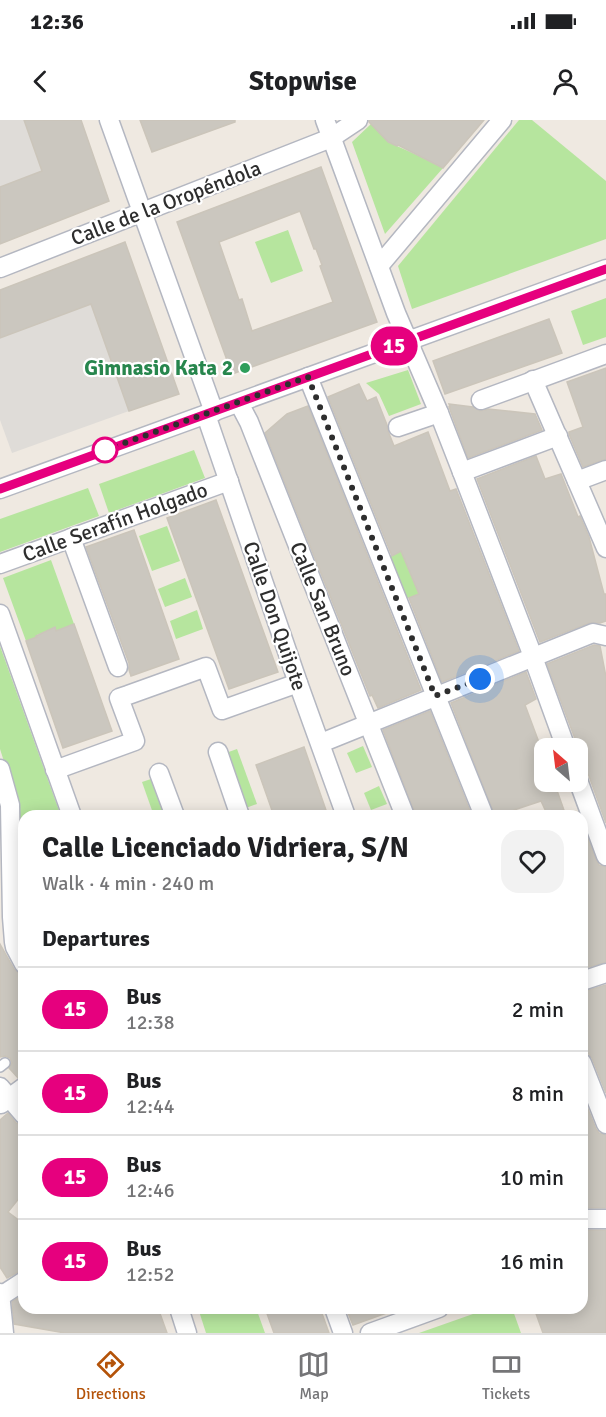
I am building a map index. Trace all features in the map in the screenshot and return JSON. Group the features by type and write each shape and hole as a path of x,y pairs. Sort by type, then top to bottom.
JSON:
{"street":[{"name":"Calle Don Quijote","path":"109,120 210,413 229,481 344,810"},
{"path":"325,120 396,313 439,413 562,738"},
{"name":"Calle de la Oropéndola","path":"0,268 331,138 358,120"},
{"path":"379,266 502,120"},
{"path":"0,489 606,269"},
{"path":"481,400 606,354"},
{"path":"308,377 482,810"},
{"path":"533,380 606,548"},
{"name":"Calle San Bruno","path":"239,403 249,422 403,810"},
{"path":"398,427 439,413"},
{"path":"462,472 558,436"},
{"path":"578,481 606,470"},
{"name":"Calle Serafín Holgado","path":"0,564 229,481"},
{"path":"71,538 118,667"},
{"path":"0,614 70,810"},
{"path":"321,743 593,633 606,636"},
{"path":"55,770 135,741 119,698 206,667 222,710 298,683"},
{"path":"218,752 238,810"},
{"path":"0,769 10,805 6,923 18,953"},
{"path":"159,773 173,810"},
{"path":"582,792 606,856"},
{"path":"588,979 606,973"},
{"path":"588,1073 601,1096 606,1124"},
{"path":"18,1089 3,1097 18,1110"},
{"path":"588,1219 606,1219"},
{"path":"4,1333 0,1294 18,1284"},
{"path":"181,1314 188,1333"},
{"path":"336,1314 343,1333"},
{"path":"370,1333 423,1314"}],"green space":[{"path":"519,120 532,120 606,181 606,239 412,309 398,266"},
{"path":"371,124 388,142 443,168 385,234 352,142"},
{"path":"288,230 303,271 271,283 255,242"},
{"path":"606,298 606,337 583,345 571,311"},
{"path":"408,370 421,404 389,416 379,394 366,383"},
{"path":"194,450 205,478 109,513 99,484"},
{"path":"88,488 99,516 0,552 0,519"},
{"path":"167,526 180,561 152,571 139,536"},
{"path":"401,551 419,594 404,600 388,557"},
{"path":"51,560 74,624 56,631 55,628 26,641 3,578"},
{"path":"185,578 192,597 165,607 158,589"},
{"path":"197,610 203,629 176,639 170,621"},
{"path":"0,646 59,810 18,810 18,866 16,799 0,749"},
{"path":"363,746 372,767 356,773 347,753"},
{"path":"237,749 257,804 243,809 223,754"},
{"path":"154,778 166,810 152,810 142,782"},
{"path":"379,786 387,804 371,810 364,793"},
{"path":"200,1314 258,1314 265,1333 206,1333"},
{"path":"473,1314 514,1314 521,1333 419,1333"}],"shaded area":[{"path":"0,120 24,120 42,171 0,187"},
{"path":"91,304 129,411 12,453 0,420 0,338"}],"building":[{"path":"24,120 81,120 109,201 0,244 0,187 42,171"},
{"path":"140,120 235,120 235,122 152,152"},
{"path":"369,120 484,120 443,168 388,142"},
{"path":"321,167 377,322 232,374 177,222","holes":["300,211 322,265 320,266 333,302 252,331 219,242"]},
{"path":"125,242 179,394 129,411 91,304 0,338 0,290"},
{"path":"549,319 562,353 445,394 433,361"},
{"path":"606,368 606,459 583,467 569,434 583,427 567,382"},
{"path":"359,384 367,401 376,397 394,446 428,432 450,491 456,489 519,651 442,682 409,598 419,594 401,551 392,556 328,397"},
{"path":"449,404 473,407 480,411 488,409 535,414 542,430 468,458"},
{"path":"308,406 421,690 378,708 372,695 370,696 265,433 287,414"},
{"path":"536,456 545,479 561,474 578,517 580,516 589,537 604,594 606,594 606,621 589,623 540,642 477,479"},
{"path":"216,500 278,672 229,689 167,518"},
{"path":"134,530 179,659 131,676 129,663 86,547"},
{"path":"74,624 112,731 63,748 26,641 55,627 56,631"},
{"path":"594,645 600,646 606,677 606,823 588,775 588,738 575,738 547,664"},
{"path":"526,672 536,699 525,705 537,738 534,738 534,792 558,792 564,810 545,810 541,801 514,810 493,810 451,703"},
{"path":"430,711 470,810 414,810 383,730"},
{"path":"304,747 326,810 272,810 256,765"},
{"path":"588,839 599,865 606,867 606,962 588,967"},
{"path":"0,944 18,972 18,1078 9,1068 12,1063 10,1058 0,1057"},
{"path":"606,985 606,1093 592,1058 588,1054 588,990"},
{"path":"588,1109 596,1129 599,1133 606,1135 606,1208 588,1208"},
{"path":"8,1113 18,1124 18,1200 8,1212 18,1220 18,1272 7,1278 0,1267 0,1120"},
{"path":"588,1230 606,1230 606,1333 543,1333 536,1314 588,1314"},
{"path":"18,1298 18,1314 160,1314 167,1333 65,1333 14,1324 12,1302"},
{"path":"267,1314 322,1314 329,1333 274,1333"},
{"path":"348,1314 384,1314 353,1325"}],"bus line":[{"name":"15","path":"0,489 606,269"}],"place":[{"name":"Gimnasio Kata 2","path":"245,368"}],"route":[{"path":"105,450 308,377 435,696 480,679"}]}
